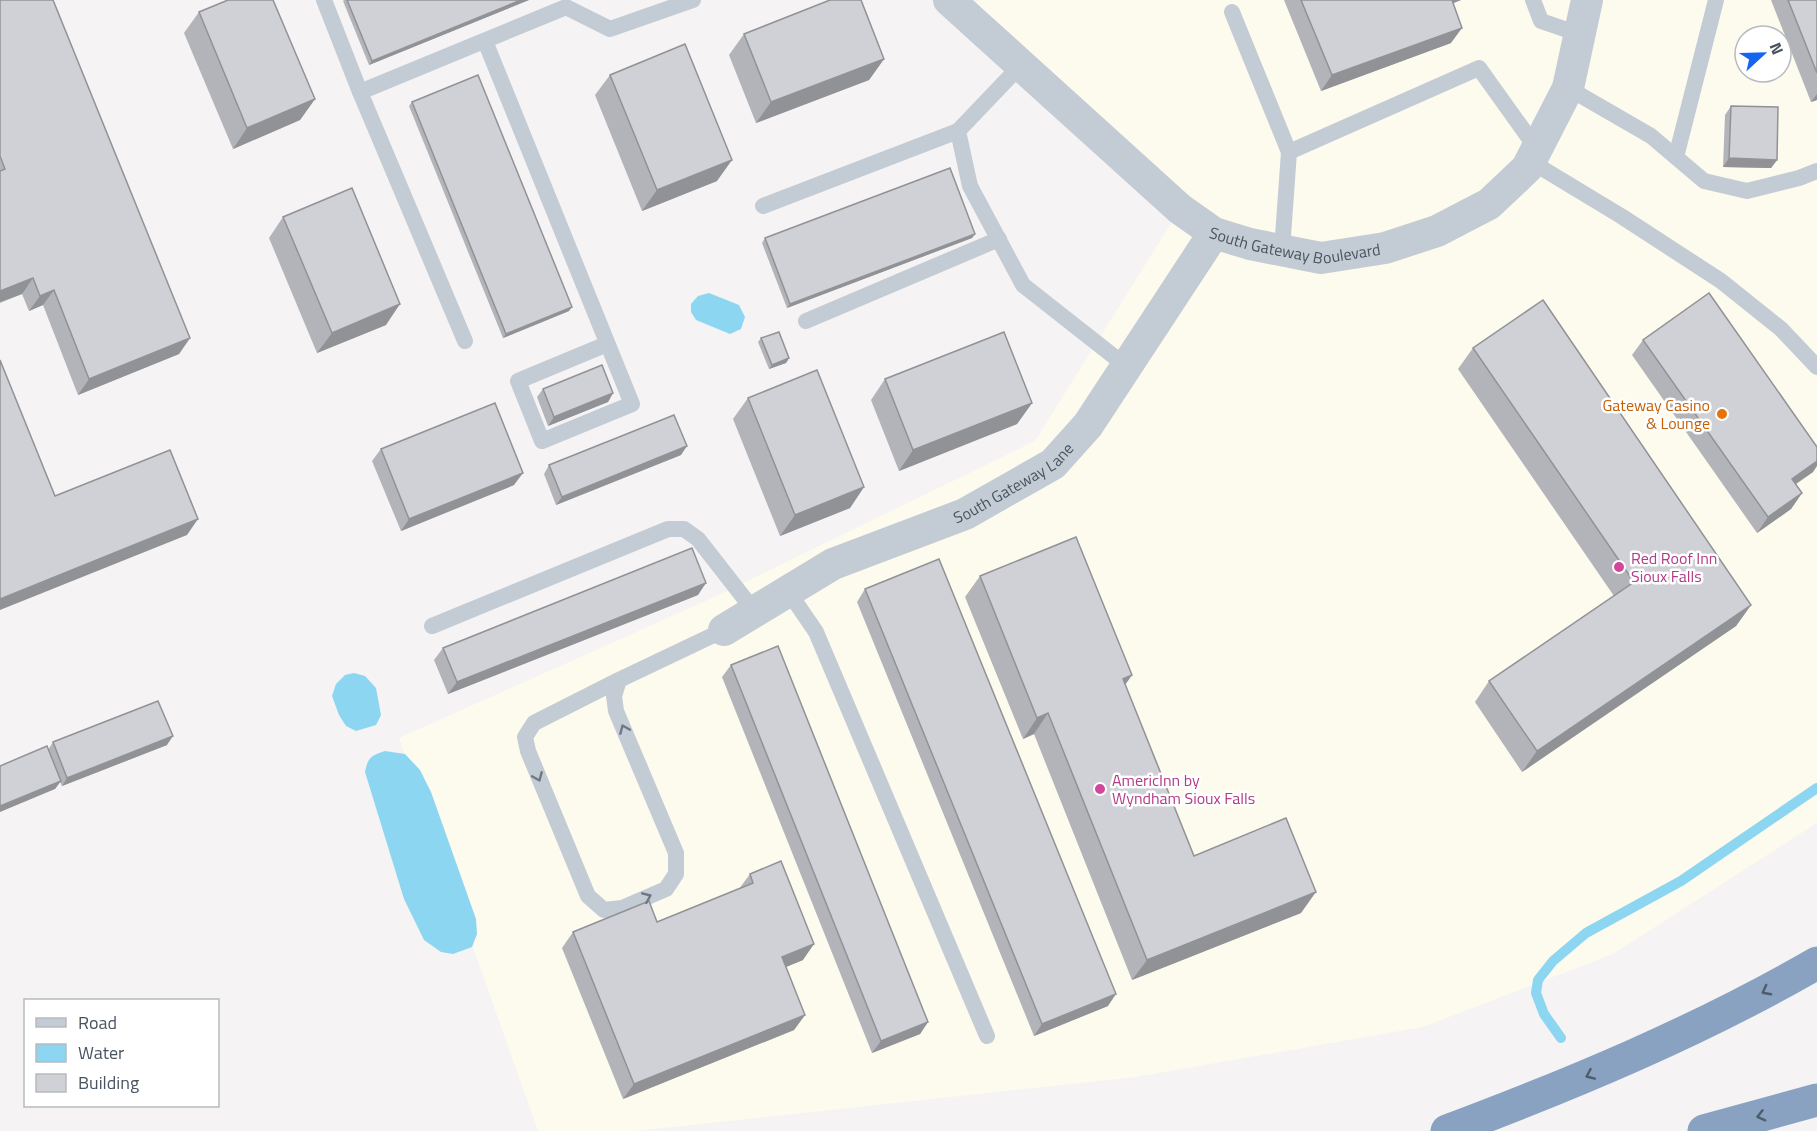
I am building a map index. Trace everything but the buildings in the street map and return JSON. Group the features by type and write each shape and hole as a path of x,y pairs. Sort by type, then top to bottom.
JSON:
{"highway":[{"path":"1448,1131 1540,1097 1664,1042 1703,1024 1817,963"},
{"path":"1704,1131 1817,1100"}],"street":[{"name":"South Gateway Boulevard","path":"949,0 1180,209 1214,233 1250,244 1321,258 1385,248 1437,231 1489,204 1527,168 1568,88 1587,0"},
{"name":"South Gateway Lane","path":"724,630 833,564 965,514 1053,464 1088,424 1214,233"}],"lane":[{"path":"324,0 360,92 465,341"},
{"path":"360,92 485,41 564,4 610,28 693,0"},
{"path":"1533,0 1541,21 1579,34"},
{"path":"1676,157 1716,0"},
{"path":"1232,12 1289,152 1282,250"},
{"path":"485,41 608,344 632,404 542,441 518,381 608,344"},
{"path":"763,206 958,130 1021,65"},
{"path":"1289,152 1479,68 1533,155 1721,281 1781,330 1817,367"},
{"path":"1568,88 1652,136 1704,181 1747,191 1817,171"},
{"path":"958,130 970,186 1023,285 1126,366"},
{"path":"806,321 999,239"},
{"path":"432,626 668,529 684,529 698,539 755,612"},
{"path":"788,591 816,632 987,1036"},
{"path":"619,680 614,696 616,711 676,853 676,874 666,889 622,908 604,909 588,896 528,751 525,737 534,723 619,680 724,630"}],"shaded area":[{"path":"979,0 1817,0 1817,823 1613,954 1423,1027 1136,1077 636,1131 538,1131 399,738 712,598 1035,441 1180,209 952,25"}],"water":[{"path":"709,293 739,305 745,317 741,329 730,334 696,320 691,312 691,304 698,296"},
{"path":"354,673 365,676 376,688 381,715 376,725 356,731 346,726 332,696 336,684 345,675"},
{"path":"385,751 405,754 420,770 431,792 476,919 477,934 472,947 453,954 441,952 424,940 404,899 365,772 371,758"}],"waterway":[{"path":"1561,1038 1544,1014 1536,993 1538,980 1553,961 1586,933 1681,881 1817,788"}],"place":[{"name":"Gateway Casino & Lounge","path":"1722,414"},
{"name":"Red Roof Inn Sioux Falls","path":"1619,567"},
{"name":"AmericInn by Wyndham Sioux Falls","path":"1100,789"}]}
